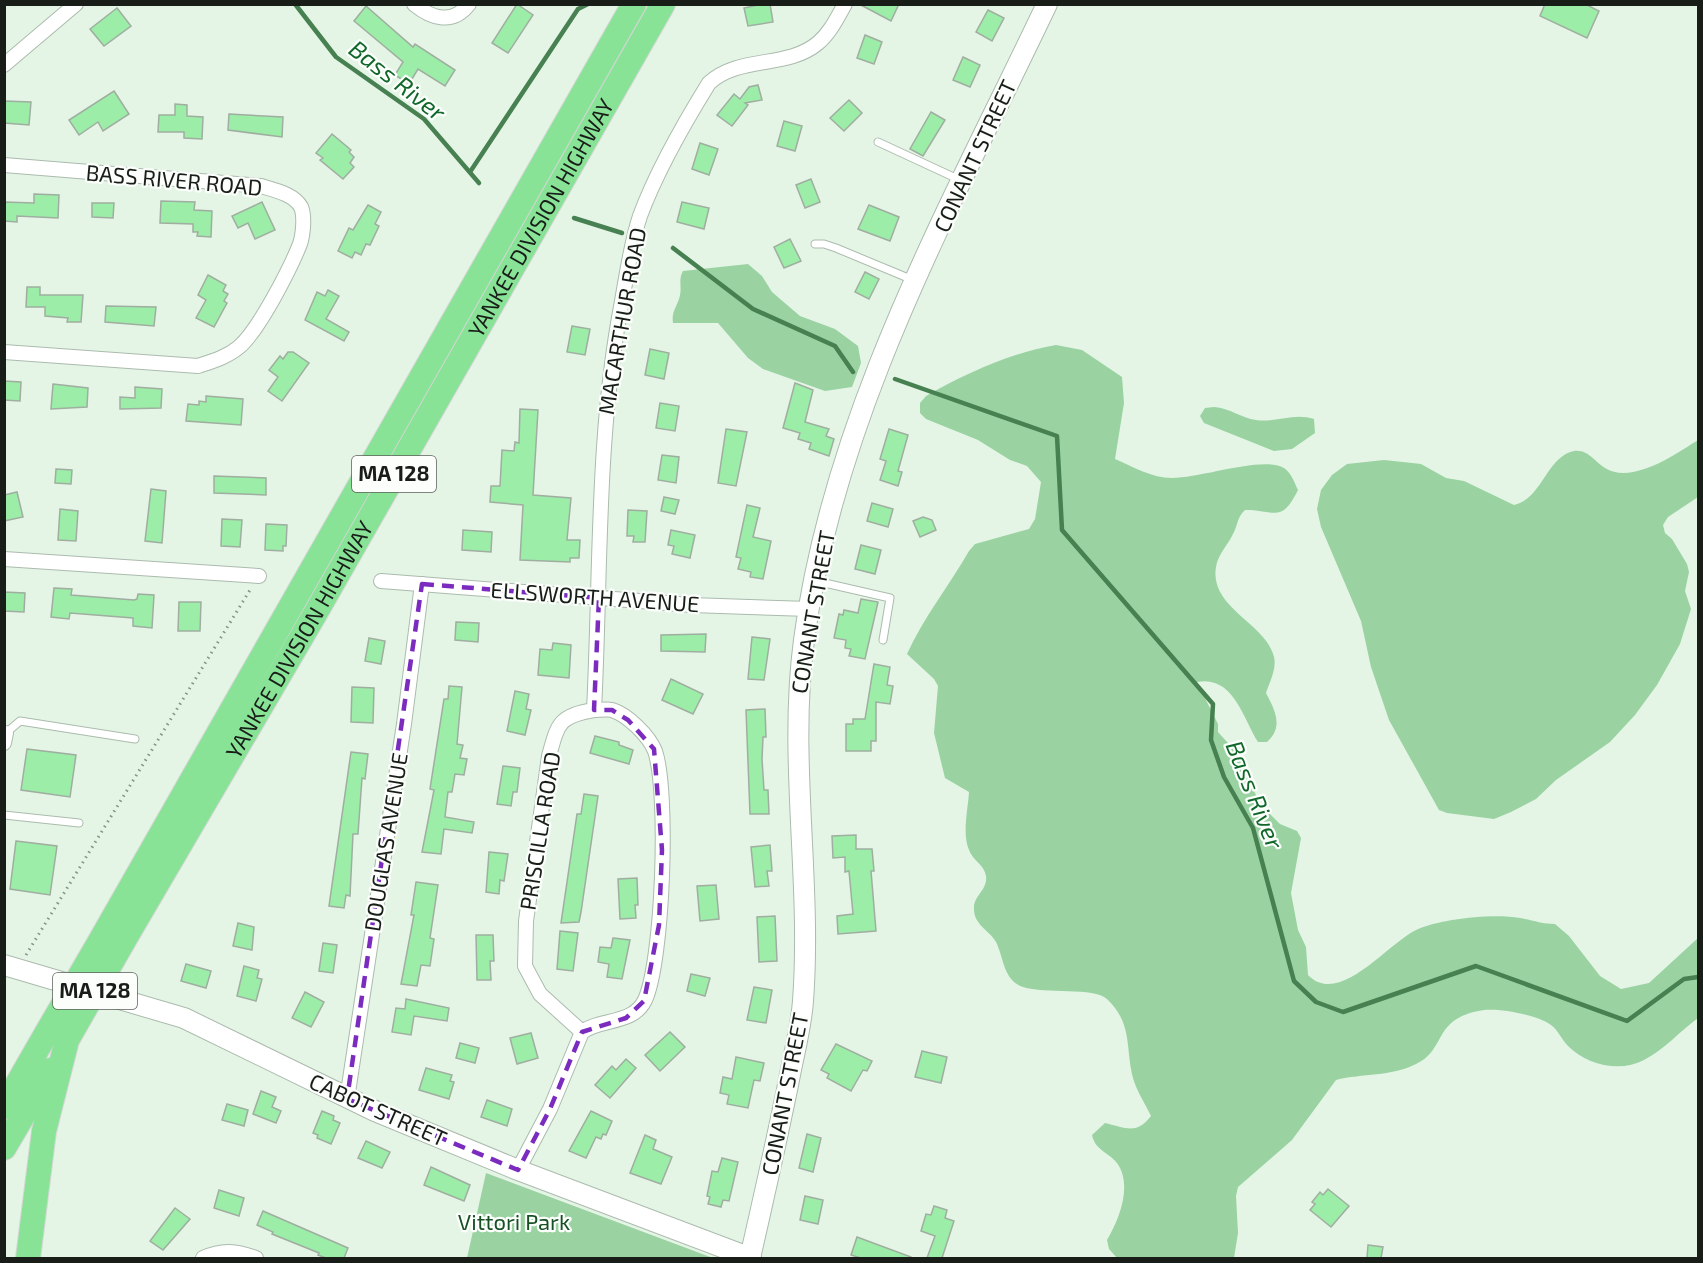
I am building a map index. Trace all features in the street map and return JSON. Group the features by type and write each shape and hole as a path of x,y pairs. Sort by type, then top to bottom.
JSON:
{"highway":[{"name":"YANKEE DIVISION HIGHWAY","path":"4,1148 57,1037 634,4"},
{"name":"YANKEE DIVISION HIGHWAY","path":"113,939 315,614 663,4"},
{"name":"YANKEE DIVISION HIGHWAY","path":"4,1107 57,1037"},
{"path":"4,1080 57,1037"},
{"path":"28,1258 57,1037"}],"main road":[{"name":"CONANT STREET","path":"751,1258 803,1000 796,716 814,581 839,479 870,385 915,281 1047,4"},
{"name":"CABOT STREET","path":"11,966 204,1026 347,1099 518,1170 751,1258"}],"street":[{"path":"4,65 76,4"},
{"path":"414,4 435,17 447,19 457,16 469,4"},
{"name":"MACARTHUR ROAD","path":"599,598 600,494 606,412 620,313 640,217 657,177 709,83 722,72 801,53 818,44 831,29 845,4"},
{"name":"BASS RIVER ROAD","path":"4,165 261,186 286,194 301,207 303,218 301,242 254,330 240,346 224,357 198,366 4,352"},
{"path":"4,560 259,576"},
{"name":"ELLSWORTH AVENUE","path":"381,581 599,598 809,609"},
{"name":"DOUGLAS AVENUE","path":"347,1099 404,724 422,584"},
{"path":"518,1170 550,1109 582,1032 591,1025 626,1018 636,1011 644,1001 654,968 659,925 662,850 659,768 654,749 628,720 612,710 594,710 599,598"},
{"name":"PRISCILLA ROAD","path":"582,1032 540,994 525,966 524,951 549,756 556,729 570,714 594,710"},
{"path":"203,1258 216,1252 233,1250 256,1258"}],"lane":[{"path":"879,142 946,176 963,181"},
{"path":"815,244 836,248 915,281"},
{"path":"814,581 891,598 883,640"},
{"path":"5,738 20,721 135,739"},
{"path":"4,815 79,823"}],"path":[{"path":"11,966 259,576"}],"highlighted area":[{"path":"422,584 599,598 594,710 612,710 628,720 654,749 662,850 659,925 644,1001 626,1018 582,1032 550,1109 518,1170 347,1099"}],"green space":[{"path":"748,264 762,276 772,292 800,316 835,329 858,346 861,363 852,387 825,391 763,369 748,358 718,323 673,323 683,271"},
{"path":"1056,345 1082,350 1122,377 1124,403 1115,459 1136,469 1165,478 1198,475 1259,464 1272,465 1288,471 1298,490 1287,507 1277,513 1245,510 1240,515 1216,567 1216,581 1221,594 1229,605 1261,634 1274,657 1274,671 1266,693 1277,724 1272,736 1267,742 1258,742 1242,711 1228,692 1220,685 1197,682 1218,724 1218,732 1237,753 1260,804 1280,824 1297,831 1301,838 1291,893 1298,930 1306,947 1308,975 1320,983 1334,984 1362,970 1416,930 1466,918 1496,916 1555,924 1569,936 1600,976 1621,989 1649,983 1698,938 1698,1018 1658,1051 1635,1064 1614,1066 1594,1062 1576,1053 1545,1021 1519,1013 1484,1010 1467,1014 1456,1020 1442,1034 1426,1058 1416,1064 1386,1073 1336,1080 1292,1140 1238,1187 1236,1196 1238,1233 1234,1258 1117,1258 1109,1249 1107,1240 1120,1213 1124,1182 1117,1163 1099,1148 1092,1135 1105,1123 1136,1128 1151,1116 1135,1084 1122,1019 1116,1009 1101,995 1023,987 1016,984 1008,974 996,942 975,915 974,904 985,885 986,876 967,844 969,792 945,778 934,733 938,686 934,679 907,654 928,615 975,544 1029,529 1035,519 1041,482 1027,466 1010,460 978,440 926,419 920,413 920,403 926,396 989,365 1022,353"},
{"path":"1214,407 1263,421 1307,417 1314,419 1315,433 1292,449 1274,451 1204,423 1200,416 1205,408"},
{"path":"1698,440 1698,497 1668,517 1663,525 1665,533 1672,539 1687,564 1689,572 1685,591 1691,609 1680,644 1657,685 1635,715 1610,742 1556,780 1536,799 1494,819 1439,810 1389,720 1371,667 1361,621 1321,527 1317,509 1321,490 1332,475 1347,464 1384,460 1421,464 1446,478 1464,481 1514,505 1524,501 1532,494 1557,461 1574,451 1587,454 1605,468 1628,473 1653,466"},
{"name":"Vittori Park","path":"486,1173 713,1258 467,1258"}],"building":[{"path":"517,4 533,15 508,53 492,43"},
{"path":"770,4 773,22 748,26 744,8"},
{"path":"859,4 899,4 891,21"},
{"path":"1545,4 1585,4 1599,11 1587,38 1540,16"},
{"path":"366,6 413,47 415,44 455,70 445,86 418,69 409,84 395,75 403,62 354,21"},
{"path":"117,8 131,26 104,46 90,29"},
{"path":"988,10 1004,18 992,41 976,32"},
{"path":"865,35 882,42 874,64 857,58"},
{"path":"963,57 980,65 970,87 953,80"},
{"path":"758,85 762,100 745,103 748,105 732,126 717,115 734,94 740,99 749,87"},
{"path":"114,91 129,114 103,131 98,122 79,135 69,120"},
{"path":"849,100 862,113 844,131 830,118"},
{"path":"4,101 31,102 29,125 4,123"},
{"path":"175,104 187,105 187,116 203,117 202,139 184,138 184,132 158,132 159,115 175,115"},
{"path":"931,112 945,120 923,156 910,149"},
{"path":"229,114 283,117 282,137 228,130"},
{"path":"784,121 802,126 795,151 777,146"},
{"path":"332,134 351,150 349,152 354,157 350,163 354,167 343,179 320,160 323,158 316,153"},
{"path":"700,143 718,149 709,175 692,169"},
{"path":"811,179 820,202 805,208 796,185"},
{"path":"34,194 59,195 58,218 17,216 17,222 4,221 5,202 34,203"},
{"path":"161,201 195,202 194,210 212,211 211,237 197,236 198,232 193,232 193,224 160,223"},
{"path":"262,202 275,230 255,239 248,223 238,228 232,216"},
{"path":"682,202 709,208 704,229 677,222"},
{"path":"92,203 114,203 113,218 92,217"},
{"path":"368,205 381,212 375,224 379,226 370,245 366,244 361,255 355,252 352,258 338,251 349,228 353,230"},
{"path":"869,205 899,217 890,241 858,229"},
{"path":"790,239 801,261 784,268 774,247"},
{"path":"865,272 879,279 869,299 855,292"},
{"path":"208,275 226,285 223,291 228,294 224,301 227,303 214,327 196,318 206,300 198,295"},
{"path":"27,287 40,287 40,295 83,295 81,322 67,322 68,318 45,316 45,307 26,307"},
{"path":"328,290 339,296 326,319 349,332 344,341 305,320 317,292 325,296"},
{"path":"106,306 156,307 154,326 105,322"},
{"path":"572,326 590,329 585,355 567,352"},
{"path":"650,349 669,353 664,379 645,375"},
{"path":"288,352 293,352 309,363 282,401 268,391 278,377 269,370 280,356 283,359"},
{"path":"4,381 21,382 20,401 4,400"},
{"path":"795,383 813,390 805,422 829,429 826,436 834,439 829,456 809,449 811,443 798,439 800,433 783,428"},
{"path":"53,384 88,388 87,407 51,409"},
{"path":"135,387 162,389 161,408 120,409 120,397 135,398"},
{"path":"206,396 243,399 241,425 186,421 188,404 199,405 199,401 206,402"},
{"path":"660,403 679,406 675,431 656,428"},
{"path":"520,409 538,410 533,495 571,498 567,540 580,540 579,558 570,558 570,562 520,560 523,505 490,502 491,486 500,486 502,450 514,451 515,442 519,443"},
{"path":"726,429 747,432 736,486 718,483"},
{"path":"889,429 908,435 898,471 902,472 898,486 880,480 886,461 880,459"},
{"path":"662,455 679,457 676,483 658,480"},
{"path":"56,469 72,470 71,484 55,483"},
{"path":"214,476 266,478 266,495 214,493"},
{"path":"151,489 166,491 162,543 145,541"},
{"path":"17,492 23,517 4,521 4,495"},
{"path":"664,497 679,500 675,514 661,511"},
{"path":"872,503 893,509 888,527 867,521"},
{"path":"747,505 760,508 753,537 771,541 763,579 750,577 751,572 738,569 741,558 736,557"},
{"path":"60,509 78,511 76,541 58,540"},
{"path":"628,510 647,511 645,542 633,542 634,536 627,536"},
{"path":"923,517 932,520 936,530 920,537 913,521"},
{"path":"222,519 242,520 240,547 221,546"},
{"path":"266,524 287,525 286,546 283,546 283,551 265,550"},
{"path":"463,530 492,532 491,552 462,550"},
{"path":"671,530 695,535 690,558 672,554 674,546 668,545"},
{"path":"861,545 881,550 875,574 855,569"},
{"path":"54,588 72,589 71,595 134,600 137,599 138,594 154,595 152,628 133,626 133,618 70,613 69,619 51,617"},
{"path":"4,592 25,593 24,612 4,611"},
{"path":"861,599 878,602 865,659 849,656 851,649 845,648 846,640 834,638 839,614 843,615 844,610 858,613"},
{"path":"179,602 201,602 200,631 178,631"},
{"path":"456,622 479,623 478,642 455,640"},
{"path":"706,634 705,652 661,651 661,635"},
{"path":"752,637 770,639 764,680 748,679"},
{"path":"369,638 385,641 381,664 365,661"},
{"path":"553,643 571,645 569,678 538,675 540,649 552,650"},
{"path":"874,664 890,667 887,685 893,686 890,704 876,702 876,741 871,741 871,751 846,751 846,724 853,724 853,719 865,719"},
{"path":"671,679 703,694 693,714 662,700"},
{"path":"449,686 462,687 457,744 463,745 460,758 467,759 464,775 455,774 452,792 448,792 445,817 474,822 472,833 444,829 441,854 422,852 434,790 430,789 444,699 448,699"},
{"path":"352,687 374,688 373,723 351,722"},
{"path":"515,691 529,694 526,709 531,710 525,735 507,731"},
{"path":"765,709 766,737 763,737 762,759 764,790 768,790 769,814 750,814 746,710"},
{"path":"595,736 619,742 619,745 633,750 629,764 590,753"},
{"path":"27,749 76,755 70,797 21,790"},
{"path":"351,752 368,754 365,779 362,778 358,834 353,834 350,896 346,895 344,908 329,906"},
{"path":"503,766 520,768 517,792 513,792 511,806 497,804"},
{"path":"584,794 598,796 581,912 579,922 561,923 577,814 581,814"},
{"path":"856,835 856,849 872,849 874,871 871,871 876,931 838,934 837,916 853,914 849,871 845,872 845,857 833,858 832,836"},
{"path":"16,841 57,846 50,895 10,889"},
{"path":"770,845 772,871 767,871 769,886 755,887 751,847"},
{"path":"489,852 508,854 504,881 500,880 499,894 486,892"},
{"path":"637,878 636,918 620,919 618,879"},
{"path":"416,882 438,885 430,938 434,939 430,966 421,965 417,986 401,984 414,915 411,915"},
{"path":"716,885 719,919 700,921 697,886"},
{"path":"775,916 777,961 759,962 757,917"},
{"path":"238,923 254,927 252,950 233,946"},
{"path":"560,931 578,933 573,971 557,969"},
{"path":"476,935 493,935 494,961 490,961 491,980 477,980"},
{"path":"613,938 630,940 622,979 607,977 609,964 598,962 600,947 611,948"},
{"path":"323,943 337,945 333,973 319,971"},
{"path":"186,964 211,971 206,988 181,981"},
{"path":"244,966 259,970 257,978 262,979 256,1001 237,996"},
{"path":"691,974 710,978 705,996 687,991"},
{"path":"754,987 772,990 766,1023 747,1020"},
{"path":"305,992 324,1002 311,1027 292,1018"},
{"path":"406,999 449,1008 447,1021 414,1016 411,1035 392,1032 396,1008 405,1009"},
{"path":"670,1032 685,1047 660,1071 645,1055"},
{"path":"531,1033 538,1058 517,1064 510,1038"},
{"path":"460,1043 479,1048 475,1063 456,1058"},
{"path":"836,1044 872,1061 867,1071 863,1070 851,1091 827,1078 829,1074 821,1070"},
{"path":"922,1051 947,1057 941,1083 915,1077"},
{"path":"736,1057 764,1063 760,1081 754,1080 748,1108 727,1104 729,1095 720,1093 723,1077 732,1079"},
{"path":"626,1059 636,1068 610,1098 595,1085 612,1066 616,1070"},
{"path":"426,1068 452,1075 450,1081 454,1082 449,1099 419,1090"},
{"path":"261,1091 276,1097 272,1107 281,1111 276,1123 253,1114"},
{"path":"487,1100 512,1109 507,1126 481,1117"},
{"path":"227,1104 248,1110 244,1126 222,1120"},
{"path":"322,1111 334,1116 333,1120 340,1123 331,1144 317,1138 318,1135 313,1133"},
{"path":"591,1111 612,1121 606,1135 603,1134 601,1139 596,1137 586,1158 569,1151"},
{"path":"807,1134 821,1138 813,1172 799,1168"},
{"path":"645,1135 656,1140 653,1149 672,1157 661,1184 630,1173"},
{"path":"366,1141 390,1152 382,1168 358,1158"},
{"path":"722,1158 738,1162 729,1201 723,1200 721,1207 708,1204 710,1197 707,1196 712,1171 718,1172"},
{"path":"431,1167 470,1185 464,1201 424,1185"},
{"path":"1328,1189 1349,1206 1331,1227 1310,1210 1315,1204 1312,1202 1320,1192 1323,1195"},
{"path":"219,1190 244,1198 239,1216 214,1208"},
{"path":"805,1196 823,1200 818,1224 800,1220"},
{"path":"934,1206 947,1210 945,1218 954,1221 942,1258 927,1258 935,1236 921,1231 926,1214 931,1215"},
{"path":"175,1208 190,1219 163,1250 150,1241"},
{"path":"263,1211 348,1248 344,1258 326,1258 272,1234 273,1232 257,1225"},
{"path":"857,1237 911,1258 861,1258 851,1255"},
{"path":"1368,1245 1383,1247 1381,1258 1367,1258"}],"waterway":[{"name":"Bass River","path":"295,4 336,57 424,119 479,183"},
{"path":"470,172 578,9 588,4"},
{"name":"Bass River","path":"574,218 622,233"},
{"name":"Bass River","path":"673,248 753,309 835,346 853,372"},
{"name":"Bass River","path":"895,379 1057,436 1062,530 1213,704 1211,740 1224,777 1253,828 1294,981 1316,1002 1343,1012 1476,966 1627,1021 1684,979 1698,977"}]}
